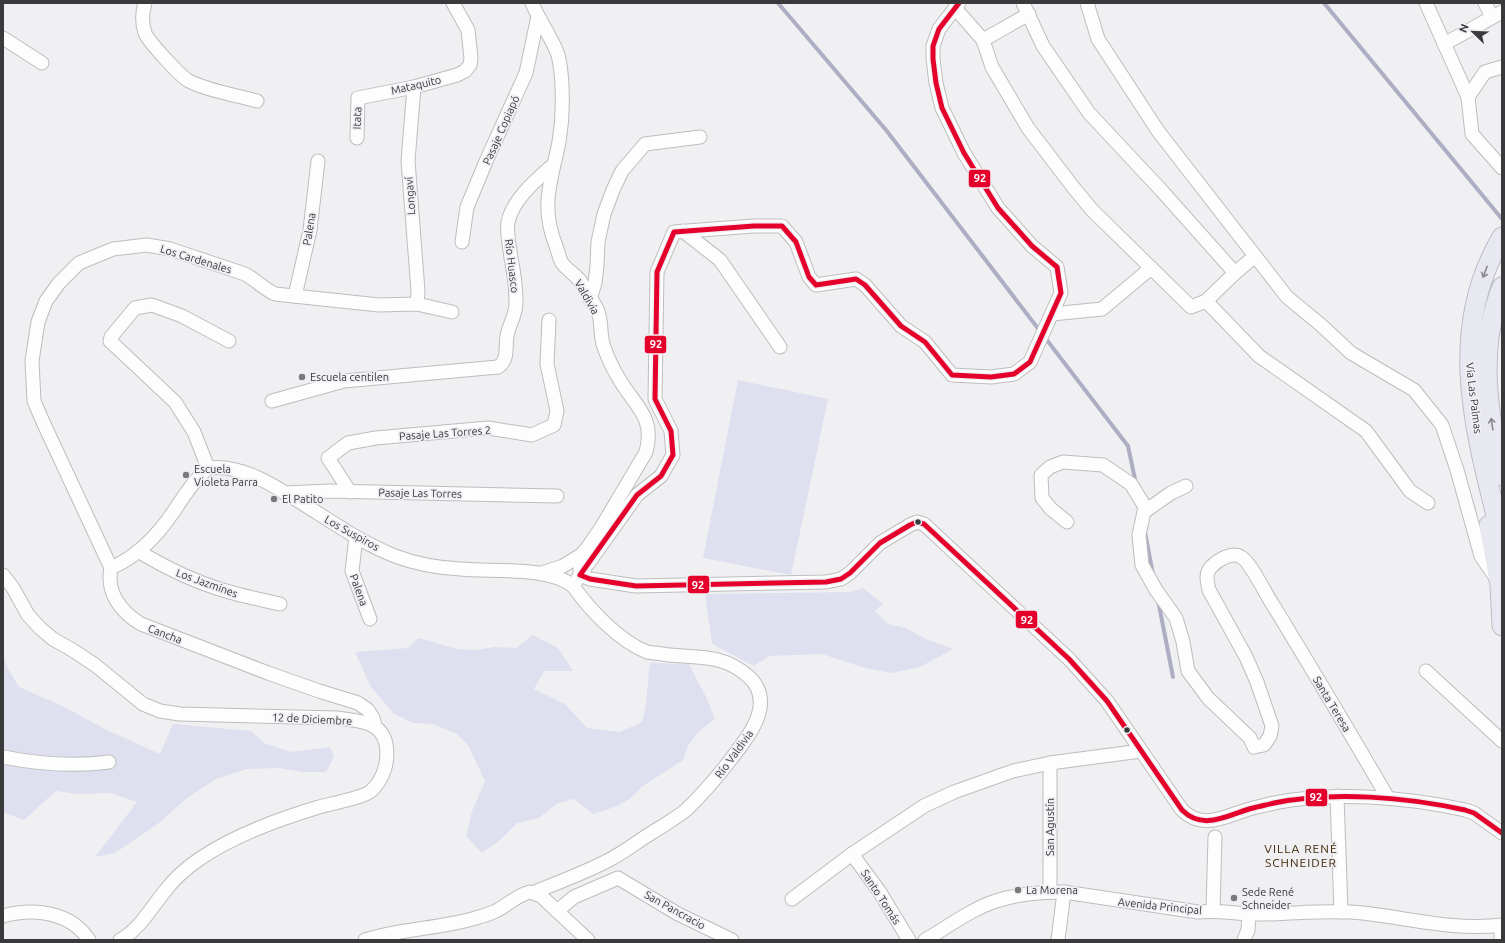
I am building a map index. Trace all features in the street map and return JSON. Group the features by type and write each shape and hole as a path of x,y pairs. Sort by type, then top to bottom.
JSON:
{"highway":[{"name":"Vía Las Palmas","path":"1494,476 1470,385 1469,343 1474,308 1481,282 1489,262 1502,237"},
{"name":"Vía Las Palmas","path":"1502,287 1494,310 1490,330 1487,371 1494,476 1502,539"},
{"path":"1494,476 1489,521 1500,585 1502,626"}],"street":[{"path":"145,3 143,9 143,23 146,35 174,68 188,80 204,87 257,100"},
{"name":"Mataquito","path":"358,98 414,87 457,75 465,71 470,65 471,58 468,30 453,3"},
{"name":"Valdivia","path":"532,3 557,53 562,87 562,119 559,142 549,186 547,207 555,243 562,263 580,281 597,310 601,323 603,346 610,364 622,384 640,408 649,432 646,452 639,466 601,528 581,555 563,566 542,573"},
{"path":"1088,3 1098,39 1158,130 1287,297 1321,325 1351,353 1414,390 1442,425 1457,470 1481,556 1500,585"},
{"path":"1426,3 1468,97 1472,134 1502,168"},
{"path":"1444,44 1497,14 1485,3"},
{"path":"678,232 754,226 782,226 796,242 809,277 816,285 856,279 865,285 901,326 925,342 952,375 991,377 1014,374 1030,362 1061,293 1057,267 1032,246 998,208 964,153 942,108 936,83 932,46 939,30 957,6 982,40 992,67 1028,128 1073,187 1092,210 1191,307 1206,301 1255,256"},
{"path":"982,40 1026,8 1043,46 1089,113 1162,191 1235,273"},
{"name":"Pasaje Copiapó","path":"462,242 467,207 526,73 538,16"},
{"path":"3,38 42,63"},
{"path":"1468,97 1485,72 1502,67"},
{"name":"Longaví","path":"414,87 408,161 418,291 417,304"},
{"name":"Itata","path":"357,138 358,98"},
{"path":"590,299 595,283 598,242 604,214 622,171 645,144 700,137"},
{"name":"Palena","path":"295,296 310,230 318,161"},
{"name":"Río Huasco","path":"272,401 344,381 498,367 502,364 506,354 507,336 515,315 516,303 515,279 508,229 511,213 528,187 553,165"},
{"path":"678,232 720,260 780,347"},
{"path":"576,581 638,495 661,476 673,455 671,431 655,400 657,272 678,232"},
{"name":"Los Cardenales","path":"111,568 34,401 32,361 38,322 46,301 59,283 79,263 96,254 113,248 147,245 170,249 245,274 254,279 268,291 275,294 379,305 417,304 452,312"},
{"path":"1052,314 1102,309 1151,268"},
{"path":"1206,301 1259,356 1366,431 1410,492 1428,503"},
{"path":"111,568 151,541 161,530 198,477 208,468 194,432 175,402 110,341 111,337 136,308 152,305 182,316 229,341"},
{"name":"Pasaje Las Torres 2","path":"350,492 328,458 348,442 488,428 532,435 554,425 557,411 547,364 549,320"},
{"path":"1067,522 1051,509 1042,498 1040,475 1050,467 1063,462 1103,465 1131,484 1145,507 1144,512"},
{"name":"Los Suspiros","path":"208,468 218,466 239,471 264,481 356,537 396,556 422,564 460,569 542,573"},
{"path":"1144,512 1171,492 1186,486"},
{"name":"Pasaje Las Torres","path":"284,493 350,492 557,496"},
{"name":"Santa Teresa","path":"1144,512 1139,536 1142,565 1156,590 1176,618 1183,642 1188,671 1208,698 1250,738 1254,747 1264,745 1270,736 1272,726 1257,682 1246,657 1209,590 1207,575 1211,567 1230,555 1236,554 1248,565 1276,609 1388,798"},
{"path":"576,581 596,580 636,586 826,582 841,579 850,573 880,543 910,524 917,522 924,524 1069,659 1107,701 1182,810 1188,816 1203,821 1215,820 1254,808 1281,802 1337,796 1388,798 1465,810 1486,820 1502,833"},
{"name":"Palena","path":"356,537 352,570 370,619"},
{"name":"Los Jazmines","path":"138,551 167,568 199,582 225,591 280,604"},
{"path":"576,581 581,555"},
{"name":"Cancha","path":"111,568 109,576 113,594 123,610 131,618 141,624 268,674 319,692 358,703 368,710 374,718 376,726"},
{"name":"Río Valdivia","path":"535,892 608,861 684,811 711,785 749,735 757,720 761,707 760,695 755,685 749,677 740,670 714,658 700,656 678,656 647,652 623,638 583,601 576,581 567,581 542,573"},
{"name":"12 de Diciembre","path":"3,575 13,588 28,615 41,629 53,639 95,665 143,704 160,710 180,714 337,718 359,721 376,726"},
{"path":"1426,671 1502,741"},
{"path":"120,940 139,925 176,878 198,860 230,841 319,807 371,792 381,778 387,764 384,734 376,726"},
{"path":"792,899 852,854 924,806 954,792 1014,771 1050,763 1141,751"},
{"path":"3,757 34,763 85,765 109,762"},
{"name":"San Agustín","path":"1050,763 1050,892"},
{"path":"1337,796 1341,912"},
{"path":"1213,910 1215,837"},
{"name":"Santo Tomás","path":"852,854 879,891 909,940"},
{"name":"San Pancracio","path":"557,911 574,897 618,878 678,914 732,940"},
{"path":"365,940 391,933 452,924 480,917 496,911 525,893 535,892 588,940"},
{"name":"Avenida Principal","path":"925,940 972,912 996,901 1030,894 1050,892 1064,892 1198,912 1213,910 1249,914 1361,912 1450,926 1480,928 1501,926"},
{"path":"1058,940 1064,892"},
{"path":"3,916 39,911 60,917 73,924 89,940"},
{"path":"1244,940 1248,930 1249,914"},
{"path":"1501,926 1501,940"}],"shaded area":[{"path":"738,380 828,399 791,575 703,558"},
{"path":"863,588 883,604 875,611 888,624 905,628 928,640 953,649 920,667 891,673 865,668 822,654 769,656 754,666 712,644 705,594 850,592"},
{"path":"533,635 558,648 573,671 544,671 534,689 565,704 587,728 620,732 642,722 650,663 689,664 707,699 715,719 698,732 688,746 683,760 640,788 625,802 613,808 593,814 574,799 558,803 539,818 517,823 499,841 482,853 466,836 472,811 485,781 468,745 457,734 433,724 413,723 393,713 371,687 355,652 408,648 418,638 458,649 476,650 495,647 516,648"},
{"path":"3,650 6,665 19,687 60,705 109,731 160,754 173,724 251,731 264,743 291,752 330,747 334,757 326,772 303,772 279,768 247,769 216,779 187,798 159,823 115,853 95,857 137,802 110,793 77,794 56,791 24,820 3,812"}],"waterway":[{"path":"778,3 886,130 1128,446 1136,484"},
{"path":"1324,3 1502,219"},
{"path":"1145,532 1153,574"},
{"path":"1158,600 1173,677"}],"transit line":[{"name":"92","path":"959,3 939,29 933,46 936,83 942,108 964,153 998,208 1032,246 1057,267 1061,293 1030,362 1014,374 991,377 952,375 925,342 901,326 865,285 856,279 816,285 809,277 796,242 782,226 754,226 674,232 657,272 655,399 671,431 673,455 661,476 637,495 580,575 590,579 636,586 826,582 841,579 850,573 880,543 917,522 924,524 1069,659 1107,701 1182,810 1190,816 1199,820 1208,821 1217,820 1274,803 1297,799 1321,797 1370,797 1442,805 1465,810 1474,813 1502,833"}],"place":[{"name":"Escuela centilen","path":"302,377"},
{"name":"Escuela Violeta Parra","path":"186,475"},
{"name":"El Patito","path":"274,499"},
{"name":"La Morena","path":"1018,890"},
{"name":"Sede René Schneider","path":"1234,898"}],"district":[{"name":"VILLA RENÉ SCHNEIDER","path":"1301,855"}]}
